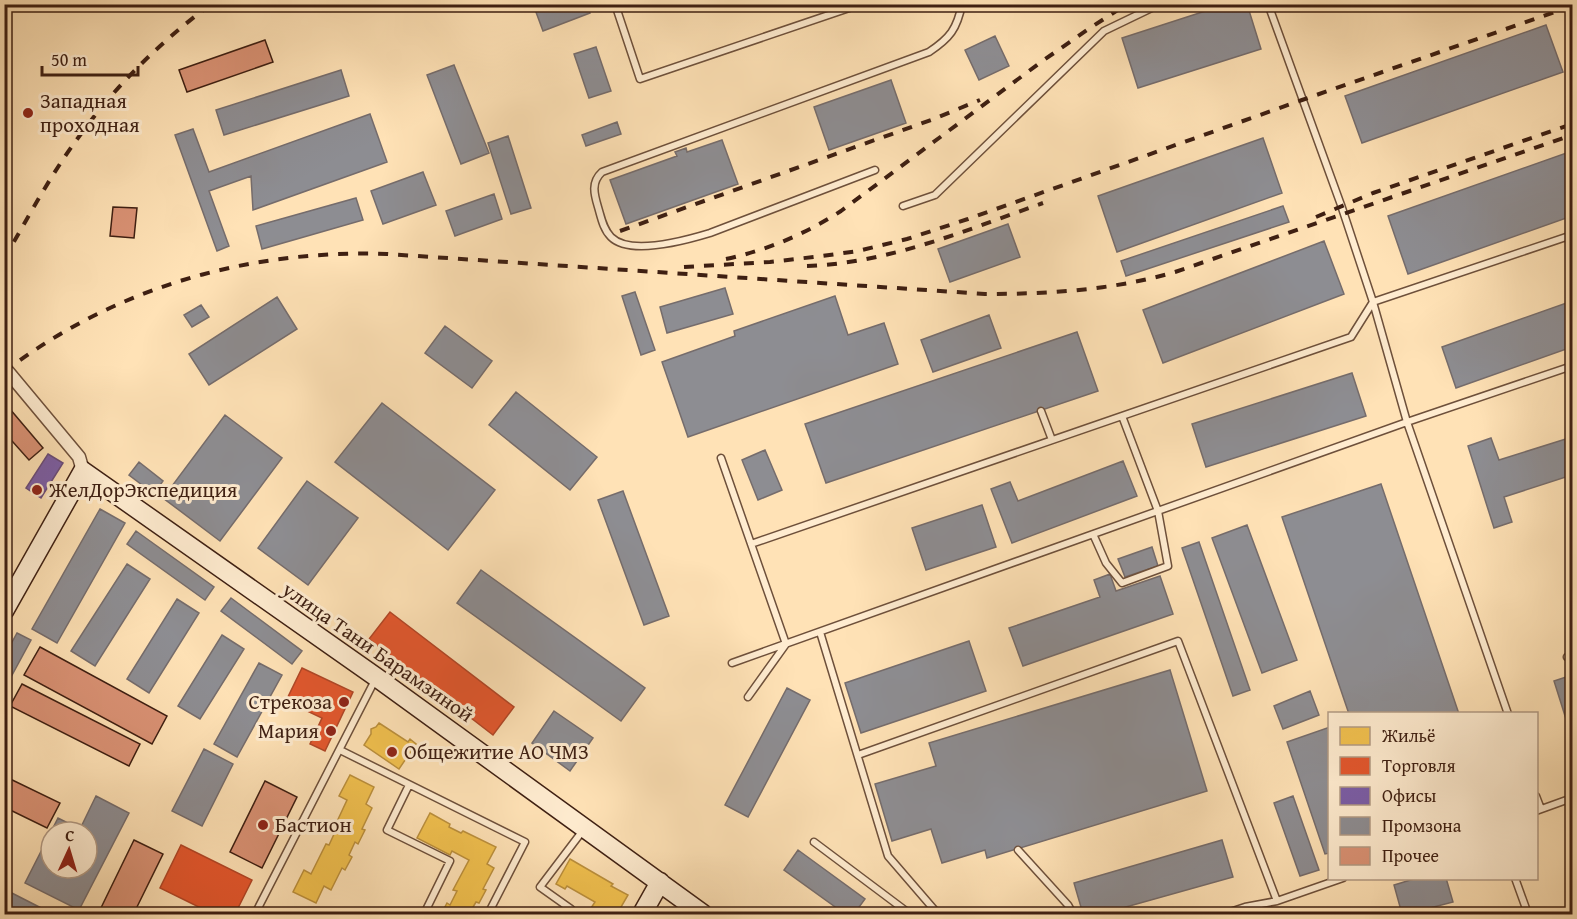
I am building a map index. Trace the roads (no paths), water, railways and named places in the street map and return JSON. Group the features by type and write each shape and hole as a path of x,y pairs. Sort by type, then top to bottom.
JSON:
{"street":[{"path":"4,367 79,457 82,471 4,611"},
{"name":"улица Тани Барамзиной","path":"82,471 376,678 703,915"},
{"path":"642,915 660,882"}],"lane":[{"path":"615,4 640,79 861,4"},
{"path":"875,170 710,233 652,245 628,245 612,238 604,226 595,196 595,182 602,172 929,52 953,33 962,4"},
{"path":"903,206 935,195 1104,30 1160,4"},
{"path":"1268,4 1341,206 1373,302 1407,422 1507,712"},
{"path":"751,544 1351,337 1373,302 1572,235"},
{"path":"732,663 1407,422 1572,366"},
{"path":"1041,411 1052,440"},
{"path":"1094,534 1107,564 1122,583 1168,566 1158,511 1122,416"},
{"path":"721,458 786,644"},
{"path":"820,632 888,856 938,915"},
{"path":"858,755 1178,641 1277,902"},
{"path":"748,697 786,644"},
{"path":"268,915 256,912 376,678"},
{"path":"340,750 525,842 488,915"},
{"path":"409,785 387,830 450,861 424,915"},
{"path":"1539,810 1572,798"},
{"path":"568,915 571,909 540,887 584,828"},
{"path":"814,842 910,915"},
{"path":"1018,850 1068,905 1072,915"},
{"path":"1224,915 1245,907 1277,902 1340,880"},
{"path":"1515,880 1528,915"}],"railway":[{"path":"4,259 52,177 98,112 143,63 211,4"},
{"path":"726,259 786,240 841,211 1041,62 1127,4"},
{"path":"684,267 770,262 822,256 858,251 907,239 1572,6"},
{"path":"620,231 931,120 980,100"},
{"path":"1316,217 1373,193 1572,124"},
{"path":"4,372 47,342 91,317 138,296 186,279 235,267 285,258 336,254 387,254 985,294 1057,292 1105,287 1175,272 1572,135"},
{"path":"807,266 838,264 898,252 1043,203"}],"place":[{"name":"Западная проходная","path":"28,113"},
{"name":"ЖелДорЭкспедиция","path":"37,490"},
{"name":"Стрекоза","path":"344,702"},
{"name":"Мария","path":"331,731"},
{"name":"Общежитие АО ЧМЗ","path":"392,752"},
{"name":"Бастион","path":"263,825"}]}
